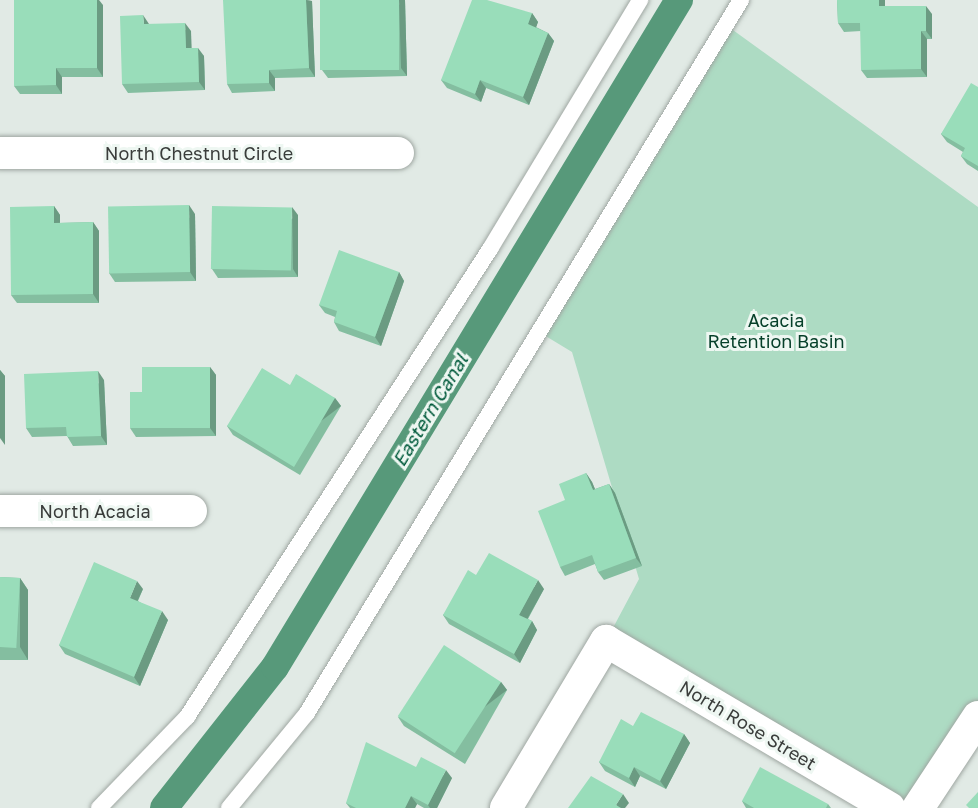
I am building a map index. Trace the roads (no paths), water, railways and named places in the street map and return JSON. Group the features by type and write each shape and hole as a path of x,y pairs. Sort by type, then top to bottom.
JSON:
{"street":[{"name":"North Chestnut Circle","path":"0,153 398,153"},
{"name":"North Acacia","path":"0,511 191,511"},
{"name":"North Rose Street","path":"506,808 606,641 889,808"},
{"path":"918,808 978,717"}],"lane":[{"path":"99,808 187,717 490,249 640,0"},
{"path":"229,808 307,713 741,0"}],"waterway":[{"name":"Eastern Canal","path":"164,808 275,667 679,0"}],"park label":[{"name":"Acacia Retention Basin","path":"776,331"}]}
